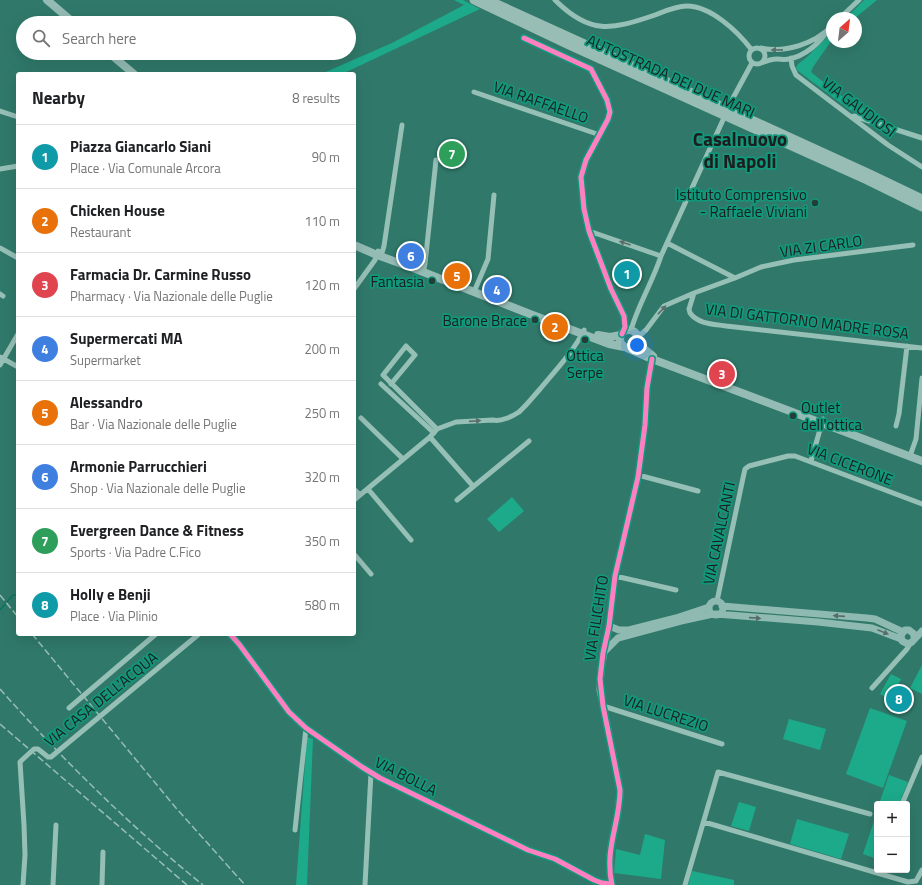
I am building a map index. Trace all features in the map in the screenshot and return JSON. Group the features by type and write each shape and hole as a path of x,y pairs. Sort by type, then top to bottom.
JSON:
{"highway":[{"name":"AUTOSTRADA DEI DUE MARI","path":"488,0 502,11 922,207"},
{"name":"AUTOSTRADA DEI DUE MARI","path":"475,1 502,11 870,174 922,199"}],"main road":[{"path":"47,0 66,16"},
{"path":"117,60 132,72"},
{"path":"356,242 379,254"},
{"path":"356,246 584,332 609,344 652,357 911,454 922,460"},
{"path":"584,332 603,337 621,334 631,330 635,333 638,340 652,357"},
{"path":"621,334 620,340 626,348"},
{"path":"626,348 633,347 638,340"},
{"path":"911,454 922,456"}],"street":[{"path":"555,0 564,10 583,22 596,26 611,27 623,26 675,7 687,6 699,8 713,14 735,31 751,49"},
{"path":"846,12 859,0"},
{"path":"752,63 748,56 751,49 756,47 769,50 791,48 821,36 826,32"},
{"path":"752,63 757,64 777,59 791,58 809,51 826,34"},
{"path":"524,38 591,69 607,100 610,112 608,119 586,160 581,177 588,231 611,290 624,316 625,327 621,334"},
{"path":"761,48 765,57 761,63"},
{"name":"VIA GAUDIOSI","path":"791,58 792,66 796,75 888,145 922,168"},
{"path":"631,330 661,256 718,130 752,63"},
{"name":"VIA RAFFAELLO","path":"474,92 600,135"},
{"path":"0,111 16,116"},
{"path":"849,114 922,138"},
{"path":"356,286 384,246 402,125"},
{"path":"423,270 436,160"},
{"path":"0,169 16,166"},
{"path":"475,290 488,259 494,195"},
{"path":"588,231 661,256"},
{"path":"667,243 735,278"},
{"name":"VIA ZI CARLO","path":"638,340 664,306 761,267 794,260 913,245"},
{"path":"0,248 16,257"},
{"name":"VIA DI GATTORNO MADRE ROSA","path":"694,293 689,309 690,313 698,320 703,322 731,327 922,348"},
{"path":"356,498 434,433 456,422 498,421 517,413 548,379 584,332"},
{"path":"0,365 2,358 16,337"},
{"path":"391,384 415,355 406,346 383,375 434,433 473,486"},
{"path":"896,426 899,414 907,346"},
{"name":"VIA FILICHITO","path":"612,884 609,866 610,852 620,803 620,790 603,706 600,679 603,653 610,626 615,576 638,476 645,425 646,388 652,357"},
{"path":"2,358 16,366"},
{"path":"911,454 916,439 922,378"},
{"path":"381,384 434,433"},
{"path":"361,418 403,459"},
{"path":"811,461 822,421"},
{"path":"457,500 529,441"},
{"name":"VIA CICERONE","path":"745,469 752,465 788,456 801,457 922,504"},
{"name":"VIA CAVALCANTI","path":"719,604 745,469"},
{"path":"638,476 698,491"},
{"path":"368,489 411,540"},
{"path":"356,491 360,495"},
{"path":"356,556 371,574"},
{"path":"615,576 676,590"},
{"path":"610,626 620,630 629,630 676,618 709,607 713,602 719,604 875,619 903,632 909,630 912,638 907,649 872,688"},
{"path":"603,653 618,638 681,621 720,613 719,604"},
{"path":"709,607 710,612 715,614 872,628 901,639 906,644 922,630"},
{"path":"901,639 903,632"},
{"path":"69,708 154,636"},
{"name":"VIA CASA DELL'ACQUA","path":"23,885 24,856 20,762 34,749 38,749 48,757 51,757 197,636"},
{"name":"VIA BOLLA","path":"232,636 289,712 306,728 371,773 528,850 555,859 594,880 612,884"},
{"name":"VIA LUCREZIO","path":"603,706 722,744"},
{"path":"295,830 306,728"},
{"path":"903,801 922,757"},
{"path":"685,885 718,772 870,814"},
{"path":"365,885 371,773"},
{"path":"704,822 874,870"},
{"path":"53,885 56,825"},
{"path":"102,885 103,852"},
{"path":"884,873 913,882 916,881 922,870"}],"green space":[{"path":"454,0 463,0 480,9 346,72 326,72 392,43 464,5"},
{"path":"864,0 877,0 862,12 852,12"},
{"path":"826,38 826,48 811,72 847,100 862,108 868,109 866,116 850,110 798,71 796,68 798,64"},
{"path":"512,497 524,511 499,532 487,519"},
{"path":"922,665 922,694 910,688"},
{"path":"891,674 901,679 891,700 880,694"},
{"path":"870,708 907,721 883,788 846,774"},
{"path":"789,719 826,729 820,750 783,739"},
{"path":"307,737 313,739 307,885 296,885"},
{"path":"889,775 908,782 900,801 880,801"},
{"path":"739,802 756,807 749,831 731,826"},
{"path":"797,819 849,834 841,859 790,844"},
{"path":"874,821 874,858 863,854"},
{"path":"645,834 665,840 661,879 614,873 616,849 640,855"},
{"path":"692,871 734,880 734,885 688,885"}],"waterway":[{"path":"0,610 13,595 16,595"}],"railway":[{"path":"0,595 16,615"},
{"path":"34,636 176,808 245,885"},
{"path":"0,689 97,791 123,816 203,885"},
{"path":"0,724 187,885"}],"cycle path":[{"path":"524,38 591,69 607,100 610,112 608,119 586,160 581,177 584,209 589,231 611,289 624,316 625,327 622,334"},
{"path":"612,885 610,859 618,814 620,790 603,706 600,679 603,653 609,626 615,576 638,477 645,425 647,388 652,359"},
{"path":"232,636 289,712 306,728 362,767 380,778 528,850 555,859 594,880 612,884"}],"place":[{"name":"Evergreen Dance & Fitness","path":"452,154"},
{"name":"Istituto Comprensivo - Raffaele Viviani","path":"815,203"},
{"name":"Armonie Parrucchieri","path":"411,256"},
{"name":"Piazza Giancarlo Siani","path":"627,274"},
{"name":"Alessandro","path":"457,276"},
{"name":"Fantasia","path":"432,281"},
{"name":"Supermercati MA","path":"497,290"},
{"name":"Barone Brace","path":"535,320"},
{"name":"Chicken House","path":"555,327"},
{"name":"Ottica Serpe","path":"585,340"},
{"name":"Farmacia Dr. Carmine Russo","path":"722,374"},
{"name":"Outlet dell'ottica","path":"793,416"},
{"name":"Holly e Benji","path":"899,699"}],"district":[{"name":"Casalnuovo di Napoli","path":"740,149"}]}
